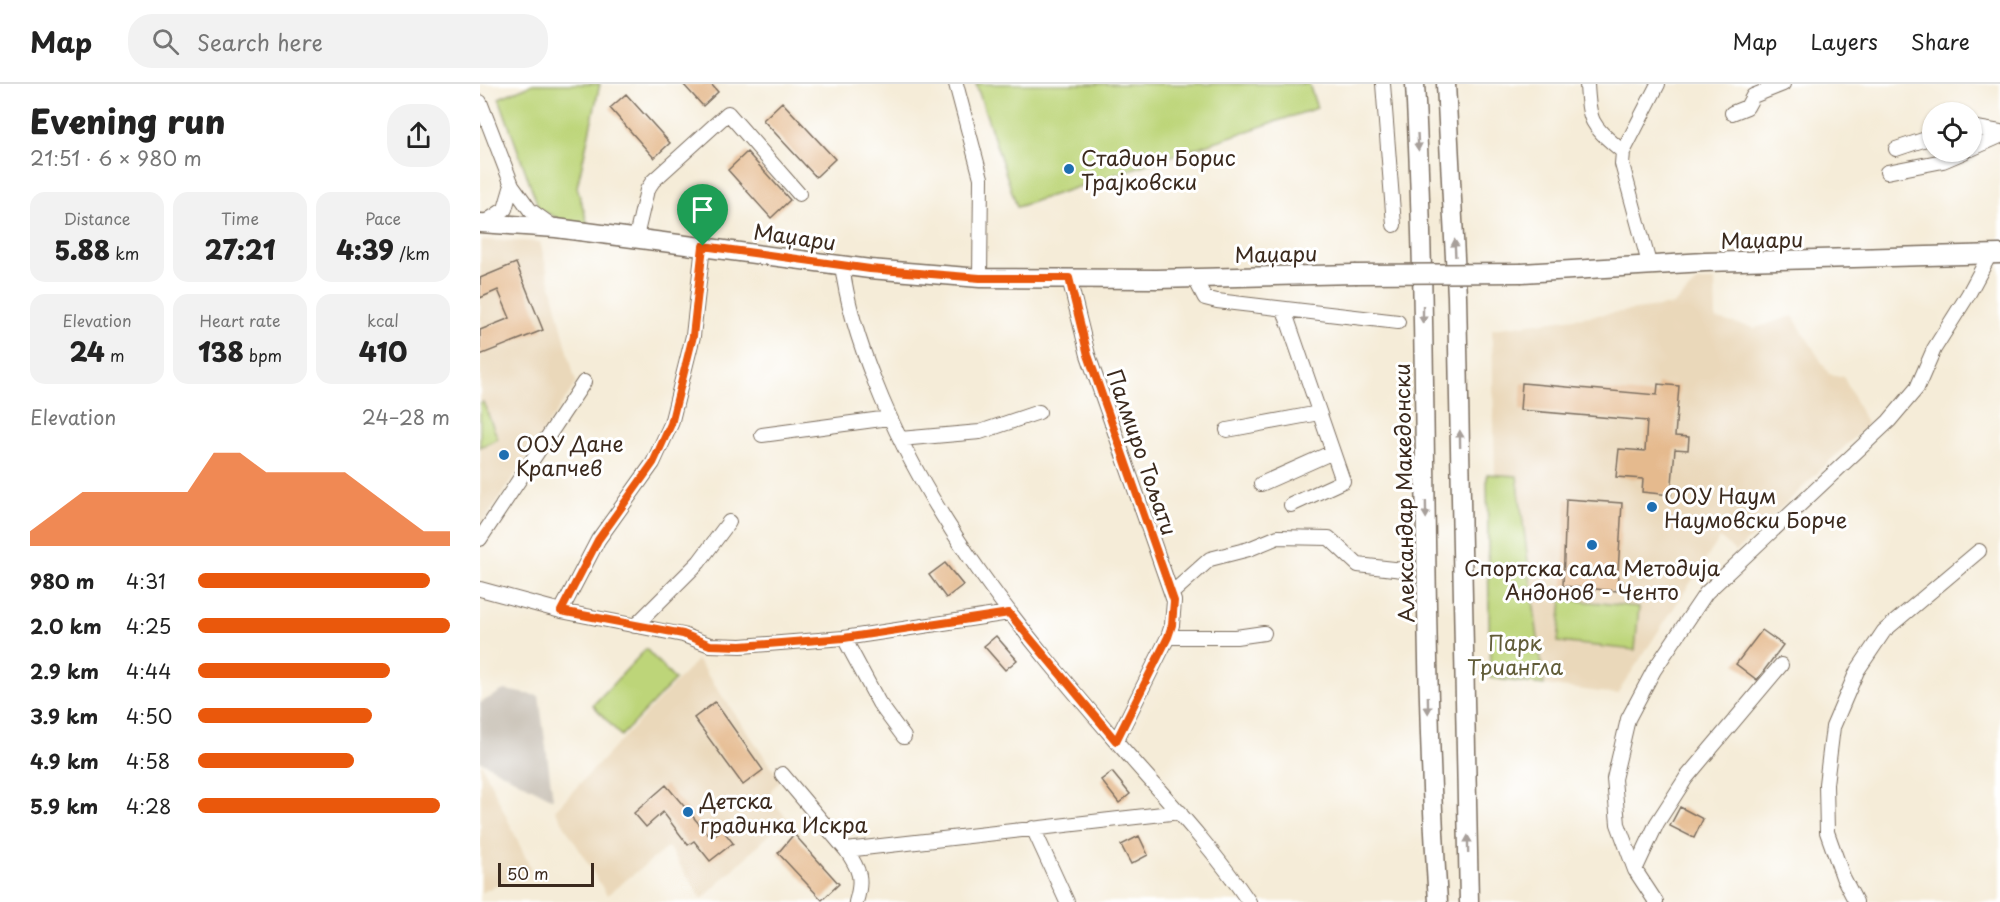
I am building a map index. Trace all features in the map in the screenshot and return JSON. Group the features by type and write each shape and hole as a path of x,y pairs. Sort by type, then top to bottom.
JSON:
{"street":[{"path":"956,84 981,178 980,278"},
{"path":"1383,84 1394,225"},
{"name":"Александар Македонски","path":"1415,84 1423,236 1428,716 1438,902"},
{"path":"1446,84 1457,296 1469,902"},
{"path":"1587,84 1589,116 1597,129 1623,152"},
{"path":"1650,267 1622,164 1623,152 1658,84"},
{"path":"1732,112 1747,107 1753,96 1783,84"},
{"name":"Маџари","path":"480,102 512,185 530,210 556,228"},
{"path":"636,237 647,190 653,181 728,113 799,194"},
{"path":"1982,130 2000,134"},
{"path":"1982,143 2000,134"},
{"path":"1896,149 1922,140"},
{"path":"1887,172 1938,162"},
{"name":"Маџари","path":"482,223 506,208 512,185"},
{"name":"Маџари","path":"482,223 556,228 842,265 980,278 1522,273 1705,262 1995,254"},
{"path":"561,611 598,540 653,463 671,424 693,336 703,246"},
{"path":"1656,902 1635,870 1618,824 1614,779 1628,719 1654,670 1706,593 1889,421 1906,402 1917,388 1934,350 1995,254"},
{"path":"842,265 856,331 889,418 927,493 951,532 1009,613 1116,741 1180,812 1226,868 1249,902"},
{"path":"1194,277 1205,298 1284,310 1398,322"},
{"name":"Палмиро Тољати","path":"1069,278 1088,355 1172,594 1174,612 1168,637 1116,741"},
{"path":"1284,310 1343,481 1291,505"},
{"path":"480,539 584,382"},
{"path":"900,440 980,432 1039,412"},
{"path":"1227,430 1319,413"},
{"path":"762,435 889,418"},
{"path":"1262,484 1333,452"},
{"path":"635,626 699,562 729,522"},
{"path":"1172,594 1210,559 1249,549 1278,537 1329,538 1358,565 1402,570"},
{"path":"1856,902 1843,877 1827,832 1826,784 1833,728 1857,671 1884,631 1979,551"},
{"path":"480,589 561,611 683,634 710,645 741,646 844,638 1009,613"},
{"path":"1168,637 1236,637 1264,633"},
{"path":"844,638 879,703 904,737"},
{"path":"1635,870 1657,823 1686,778 1781,665"},
{"path":"782,774 855,863 862,883 856,902"},
{"path":"846,850 1180,812"},
{"path":"1033,828 1066,902"}],"shaded area":[{"name":"ООУ Дане Крапчев","path":"480,240 540,242 576,383 480,527"},
{"name":"ООУ Наум Наумовски Борче","path":"1698,281 1715,281 1716,319 1755,328 1793,316 1829,374 1844,377 1867,425 1736,552 1720,538 1617,694 1544,685 1517,477 1495,475 1492,329 1673,305"},
{"path":"697,660 781,780 771,790 771,800 787,818 702,899 668,847 607,895 555,810"},
{"path":"504,690 539,696 553,799 480,761 480,703"},
{"path":"482,765 531,869 481,893 480,766"}],"green space":[{"path":"533,84 600,84 577,187 588,225 567,223 539,209 499,98"},
{"name":"Стадион Борис Трајковски","path":"976,84 1309,84 1317,108 1017,207"},
{"path":"483,402 498,439 480,447 480,403"},
{"name":"Парк Триангла","path":"1487,474 1517,476 1544,685 1490,678"},
{"path":"1562,599 1639,607 1635,650 1558,642"},
{"path":"646,649 675,680 621,736 593,705"}],"building":[{"path":"683,84 711,84 718,92 703,106"},
{"path":"626,94 670,143 654,158 610,108"},
{"path":"782,102 835,159 816,177 763,120"},
{"path":"747,152 790,200 771,218 728,170"},
{"path":"516,263 543,330 480,355 480,330 510,318 498,290 480,298 480,278"},
{"path":"1522,383 1657,395 1658,384 1679,386 1675,436 1689,437 1688,450 1675,449 1671,495 1642,492 1643,479 1616,477 1619,449 1645,451 1647,421 1520,410"},
{"name":"Спортска сала Методија Андонов - Ченто","path":"1566,499 1622,503 1617,591 1563,586"},
{"path":"945,563 963,585 946,598 929,575"},
{"path":"1762,630 1783,645 1757,680 1736,664"},
{"path":"996,636 1017,660 1005,670 984,646"},
{"path":"715,702 763,770 743,785 694,718"},
{"path":"1112,772 1130,794 1119,803 1101,780"},
{"path":"666,785 711,838 722,829 733,843 710,861 694,841 688,845 663,812 646,827 634,813"},
{"path":"1680,807 1703,819 1694,838 1670,826"},
{"path":"794,834 839,884 822,900 778,853"},
{"path":"1139,836 1148,855 1131,864 1121,845"}],"place":[{"name":"Стадион Борис Трајковски","path":"1069,169"},
{"name":"ООУ Дане Крапчев","path":"504,455"},
{"name":"ООУ Наум Наумовски Борче","path":"1652,507"},
{"name":"Спортска сала Методија Андонов - Ченто","path":"1592,545"},
{"name":"Детска градинка Искра","path":"688,812"}],"route":[{"path":"703,246 870,269 980,278 1069,278 1088,355 1174,601 1172,625 1168,637 1116,741 1009,613 893,628 844,638 741,646 710,645 683,634 561,611 598,540 621,512 653,463 671,424 693,336 703,246"}]}
